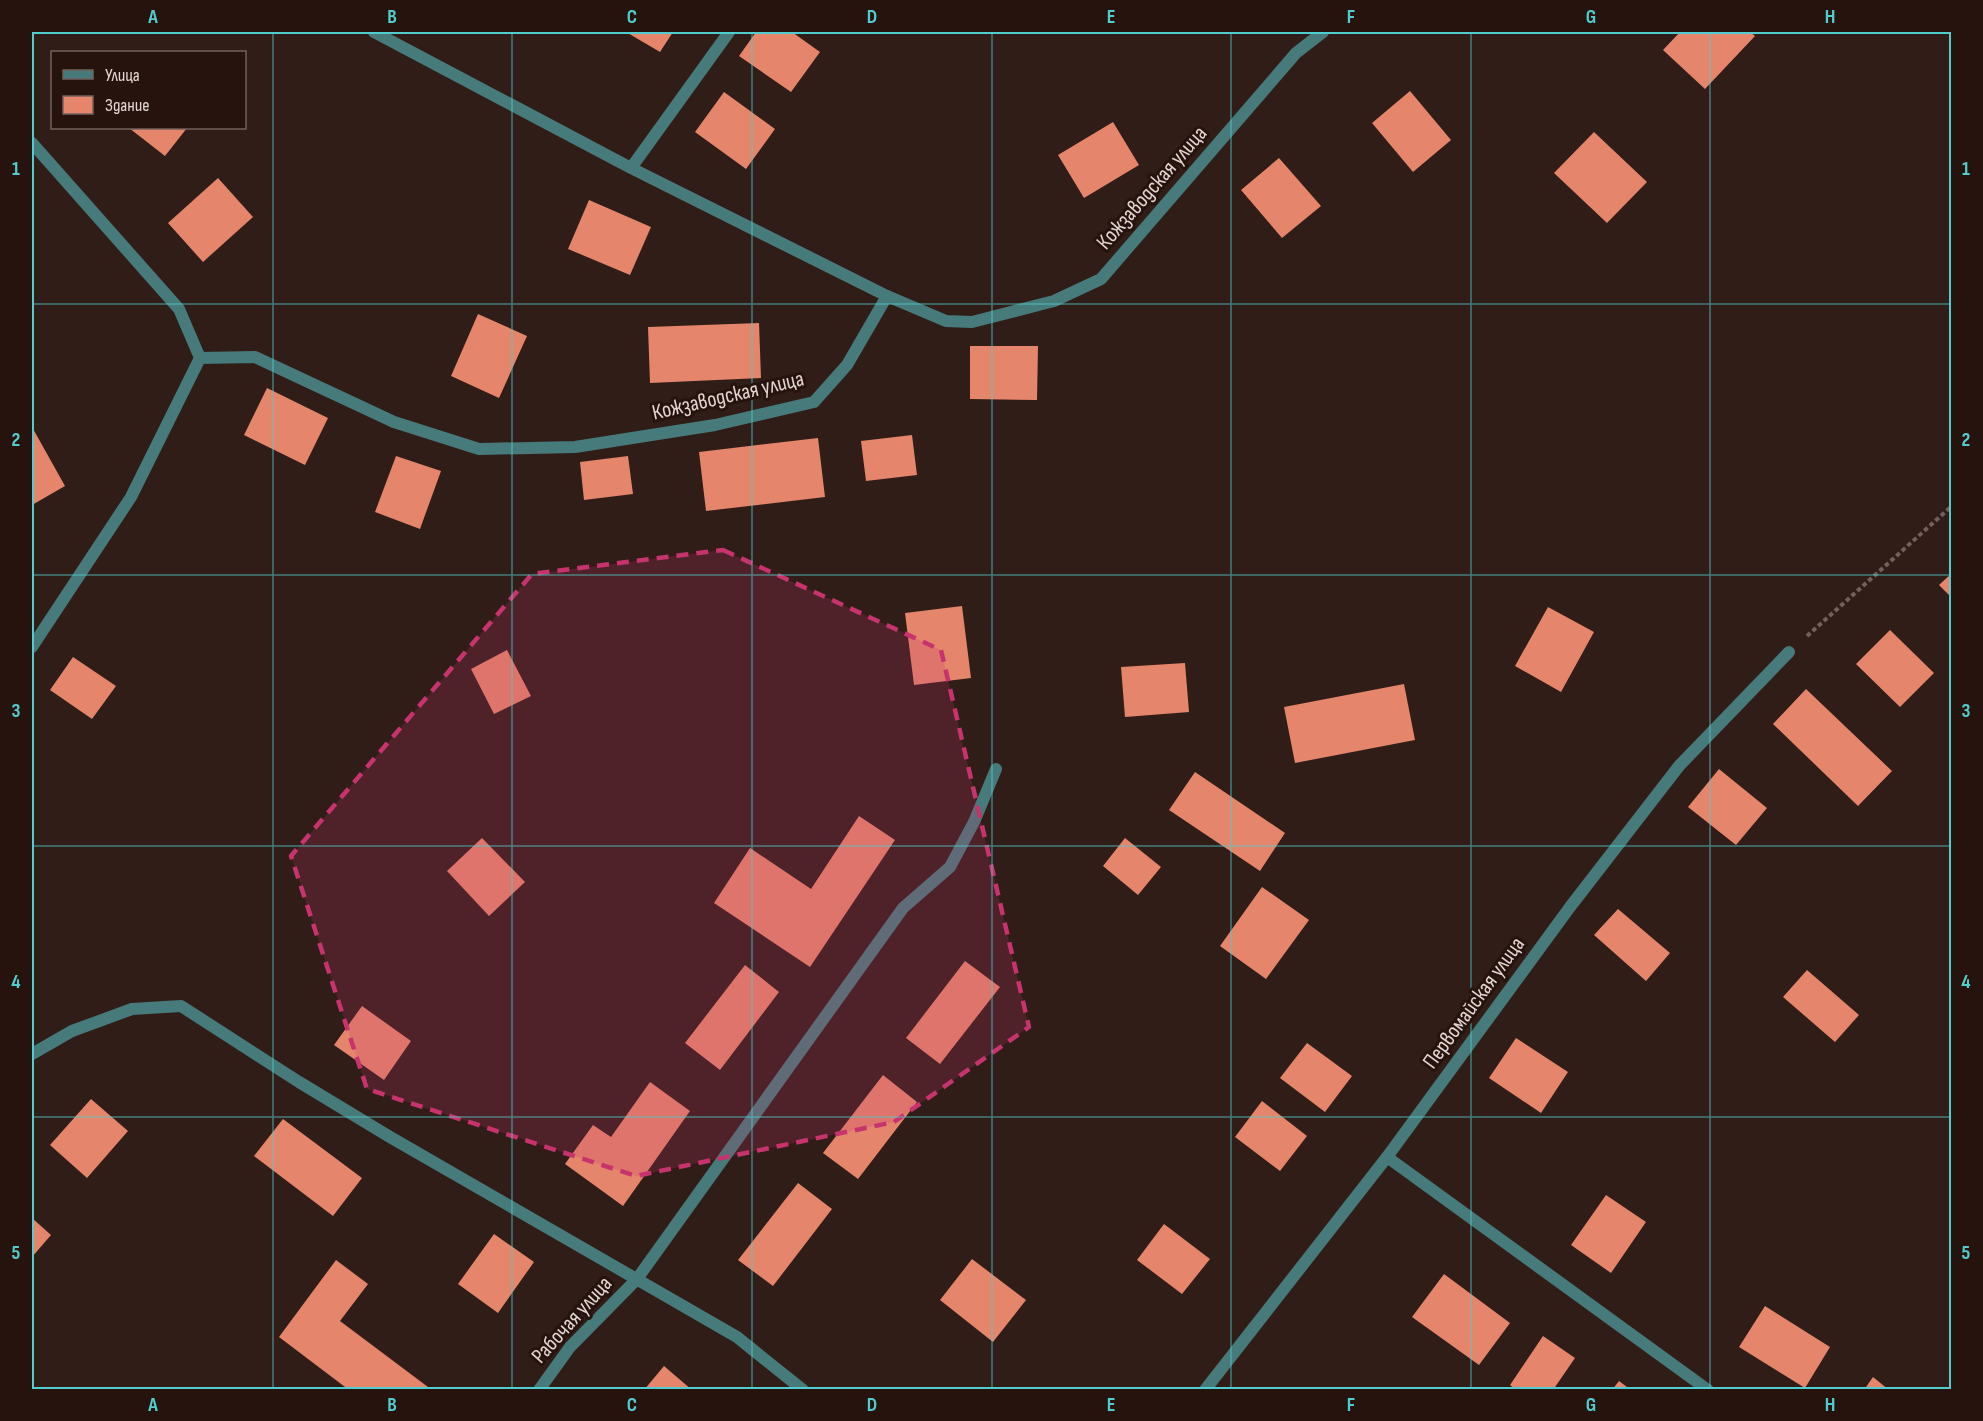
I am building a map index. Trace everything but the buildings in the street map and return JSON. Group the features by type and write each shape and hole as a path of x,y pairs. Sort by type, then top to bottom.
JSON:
{"street":[{"path":"374,32 631,168 887,296"},
{"path":"631,168 729,32"},
{"name":"Кожзаводская улица","path":"200,358 255,357 394,423 479,449 575,447 715,426 814,402 847,365 887,296 946,321 972,322 1054,301 1101,279 1296,53 1323,32"},
{"path":"32,143 178,309 200,358 131,497 32,647"},
{"name":"Первомайская улица","path":"1205,1389 1387,1157 1570,907 1679,766 1789,652"},
{"name":"Рабочая улица","path":"539,1389 570,1347 637,1279 903,908 950,867 974,822 996,769"},
{"path":"32,1054 72,1031 132,1009 181,1006 299,1083 737,1337 803,1389"},
{"path":"1387,1157 1708,1389"}],"path":[{"path":"1789,652 1952,506"}],"highlighted area":[{"path":"723,550 941,650 1029,1027 894,1122 636,1176 367,1089 291,856 532,574"}]}
